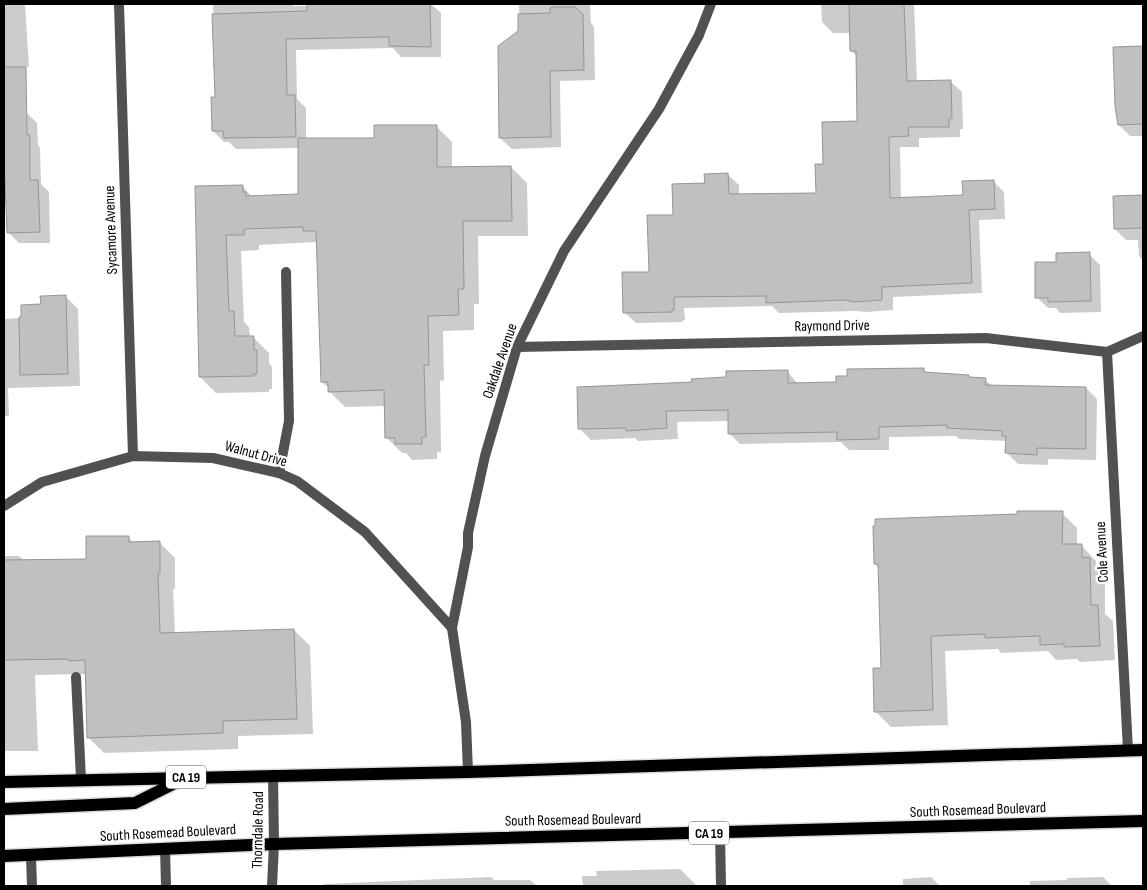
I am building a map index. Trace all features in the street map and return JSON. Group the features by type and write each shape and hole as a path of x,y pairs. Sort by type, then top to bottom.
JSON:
{"main road":[{"name":"CA 19","path":"4,782 468,772 1143,750"},
{"path":"4,809 135,803 188,777"},
{"name":"South Rosemead Boulevard","path":"4,856 274,844 1143,821"}],"street":[{"name":"Sycamore Avenue","path":"119,4 133,456"},
{"name":"Oakdale Avenue","path":"468,772 466,722 452,628 468,547 468,533 485,456 517,347 564,251 660,109 698,35 711,4"},
{"path":"279,473 289,421 286,272"},
{"path":"1107,352 1143,336"},
{"name":"Raymond Drive","path":"517,347 986,338 1107,352"},
{"name":"Cole Avenue","path":"1107,352 1128,750"},
{"name":"Walnut Drive","path":"4,506 42,482 133,456 213,458 279,473 297,480 365,532 452,628"},
{"path":"76,677 80,779"},
{"name":"Thorndale Road","path":"272,886 274,775"},
{"path":"720,833 721,886"},
{"path":"165,848 166,886"},
{"path":"31,856 32,886"}],"building":[{"path":"307,4 430,4 431,47 389,46 389,37 286,39 287,95 295,95 296,137 224,138 223,131 212,131 211,97 215,97 212,14 307,11"},
{"path":"849,4 904,4 907,81 951,80 952,118 949,119 949,127 908,127 909,136 889,137 890,198 963,195 962,181 994,180 995,209 969,210 972,283 882,287 882,300 854,302 844,300 766,303 766,296 674,297 674,310 672,312 623,313 622,272 649,272 647,215 673,215 672,184 705,183 704,174 728,173 729,194 816,193 815,164 823,164 822,122 857,121 856,51 850,51"},
{"path":"575,7 583,14 584,70 550,71 551,137 499,138 498,46 518,31 518,14 550,13 550,8"},
{"path":"1143,46 1143,124 1118,125 1115,106 1113,47"},
{"path":"4,67 26,67 27,135 30,135 30,180 38,180 40,232 7,233 4,158"},
{"path":"374,125 437,125 437,167 511,166 512,221 463,221 464,289 458,289 459,315 428,316 429,365 424,365 426,437 422,437 422,444 395,444 395,438 385,438 384,390 328,392 328,382 321,382 316,231 303,231 303,227 244,229 244,235 226,235 229,311 234,311 235,336 254,336 254,350 257,350 257,374 254,374 254,376 199,377 195,186 243,185 243,192 246,192 246,196 298,194 298,138 374,138"},
{"path":"1143,195 1143,228 1114,229 1113,196"},
{"path":"1090,252 1091,301 1048,302 1048,298 1035,298 1035,262 1056,262 1056,253"},
{"path":"66,295 68,374 20,375 19,317 21,317 21,305 41,304 40,296"},
{"path":"924,368 924,372 986,378 985,385 1086,387 1086,449 1037,448 1037,455 1005,453 1006,436 1002,436 1002,431 947,428 947,425 879,427 879,439 837,440 837,432 728,434 728,410 666,411 667,428 626,431 626,428 578,429 577,387 692,382 691,379 726,377 726,371 788,370 788,383 836,382 836,376 847,376 847,369"},
{"path":"1017,511 1063,511 1062,544 1082,544 1082,557 1090,558 1091,605 1098,605 1100,646 1064,647 1064,644 1040,645 1040,636 985,638 985,634 931,636 933,710 874,712 873,668 881,668 878,564 874,564 873,526 875,526 875,519 1017,514"},
{"path":"86,536 129,536 129,542 160,541 160,574 158,574 160,633 294,629 297,719 223,721 223,733 87,738 85,660 4,660 4,560 86,559"}]}
